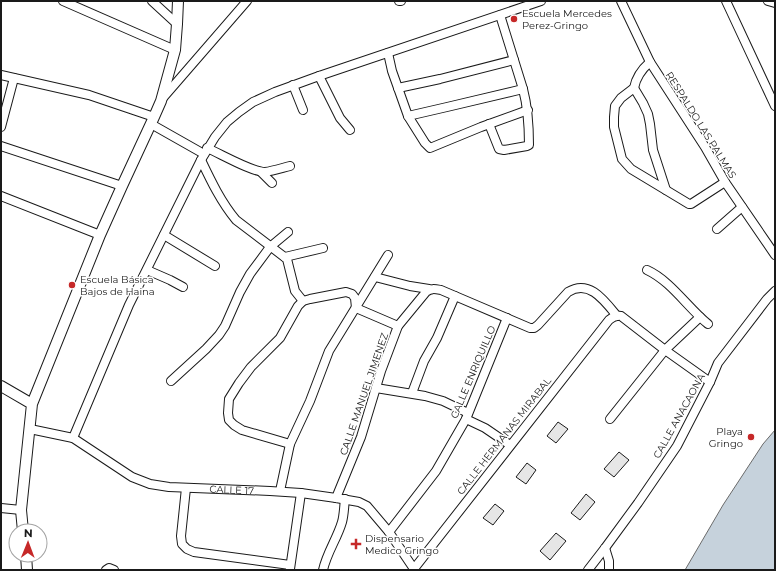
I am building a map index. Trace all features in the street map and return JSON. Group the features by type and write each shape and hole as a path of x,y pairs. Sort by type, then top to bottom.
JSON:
{"main road":[{"path":"22,523 21,510 32,404 100,235 161,101 175,50 178,1"},
{"path":"2,385 32,404"}],"street":[{"path":"63,1 175,50"},
{"path":"152,1 177,24"},
{"path":"161,101 247,1"},
{"path":"73,438 129,305 146,270 204,154 227,122 253,102 293,85 541,1"},
{"name":"RESPALDO LAS PALMAS","path":"622,1 650,62 725,182 775,255"},
{"path":"726,1 775,106"},
{"path":"768,1 775,3"},
{"path":"489,124 499,149 504,150 529,145 528,110 500,15"},
{"path":"388,53 408,116 428,148 528,110"},
{"path":"398,88 514,60"},
{"path":"650,62 642,69 634,88 621,98 615,106 614,127 622,159 631,169 689,204 725,182"},
{"path":"1,75 89,95 153,121 204,154 261,172 290,166"},
{"path":"319,76 340,118 350,130"},
{"path":"1,127 14,78"},
{"path":"293,85 303,110"},
{"path":"634,88 648,114 653,150 666,190"},
{"path":"408,116 523,89"},
{"path":"1,146 122,186"},
{"path":"204,154 220,196 230,213 243,226 285,257 295,291 303,301"},
{"path":"261,172 272,183"},
{"path":"1,196 100,235"},
{"path":"717,229 742,207"},
{"path":"172,381 219,335 225,326 240,292 250,274 270,247 288,232"},
{"path":"164,235 215,266"},
{"path":"285,257 323,248"},
{"path":"280,492 290,444 310,401 329,351 388,255"},
{"path":"146,270 183,287"},
{"path":"647,270 654,273 669,285 708,324"},
{"path":"375,276 410,286 441,290 530,328 534,328 538,325 568,292 574,288 583,287 595,292 608,304 615,316 621,316 710,382"},
{"name":"CALLE MANUEL JIMENEZ","path":"336,498 361,437 376,388 398,326 430,289"},
{"name":"CALLE ANACAONA","path":"588,570 638,503 676,446 710,382 718,363 767,299 775,291"},
{"path":"290,444 242,430 234,425 229,420 229,399 251,367 280,338 298,306 303,301 346,292 352,294 355,298 356,308"},
{"path":"412,393 424,361 437,338 455,296"},
{"path":"356,308 398,326"},
{"name":"CALLE HERMANAS MIRABAL","path":"413,569 609,320 615,316"},
{"path":"610,419 665,350 700,317"},
{"name":"CALLE ENRIQUILLO","path":"389,532 436,471 467,416 507,318"},
{"path":"376,388 412,393 443,401 510,445"},
{"name":"CALLE 17","path":"30,429 73,438 132,477 150,484 169,487 301,493 359,502 367,506 389,532 413,569"},
{"path":"186,488 181,536 182,544 187,549 194,552 290,568 301,493"},
{"path":"323,570 327,555 342,520 345,499"},
{"path":"1,508 21,510"},
{"path":"605,548 610,570"},
{"path":"106,570 109,568 114,570"}],"shaded area":[{"path":"775,430 775,570 685,570 723,505 763,444"}],"building":[{"path":"558,422 568,429 556,443 547,436"},
{"path":"619,452 629,460 614,477 604,469"},
{"path":"527,463 536,470 526,484 516,477"},
{"path":"586,494 595,502 580,520 571,513"},
{"path":"495,504 504,511 493,525 483,518"},
{"path":"556,533 566,541 550,560 540,551"}],"place":[{"name":"Escuela Mercedes Perez-Gringo","path":"514,19"},
{"name":"Escuela Básica Bajos de Haina","path":"72,285"},
{"name":"Playa Gringo","path":"751,437"},
{"name":"Dispensario Medico Gringo","path":"356,544"}]}
